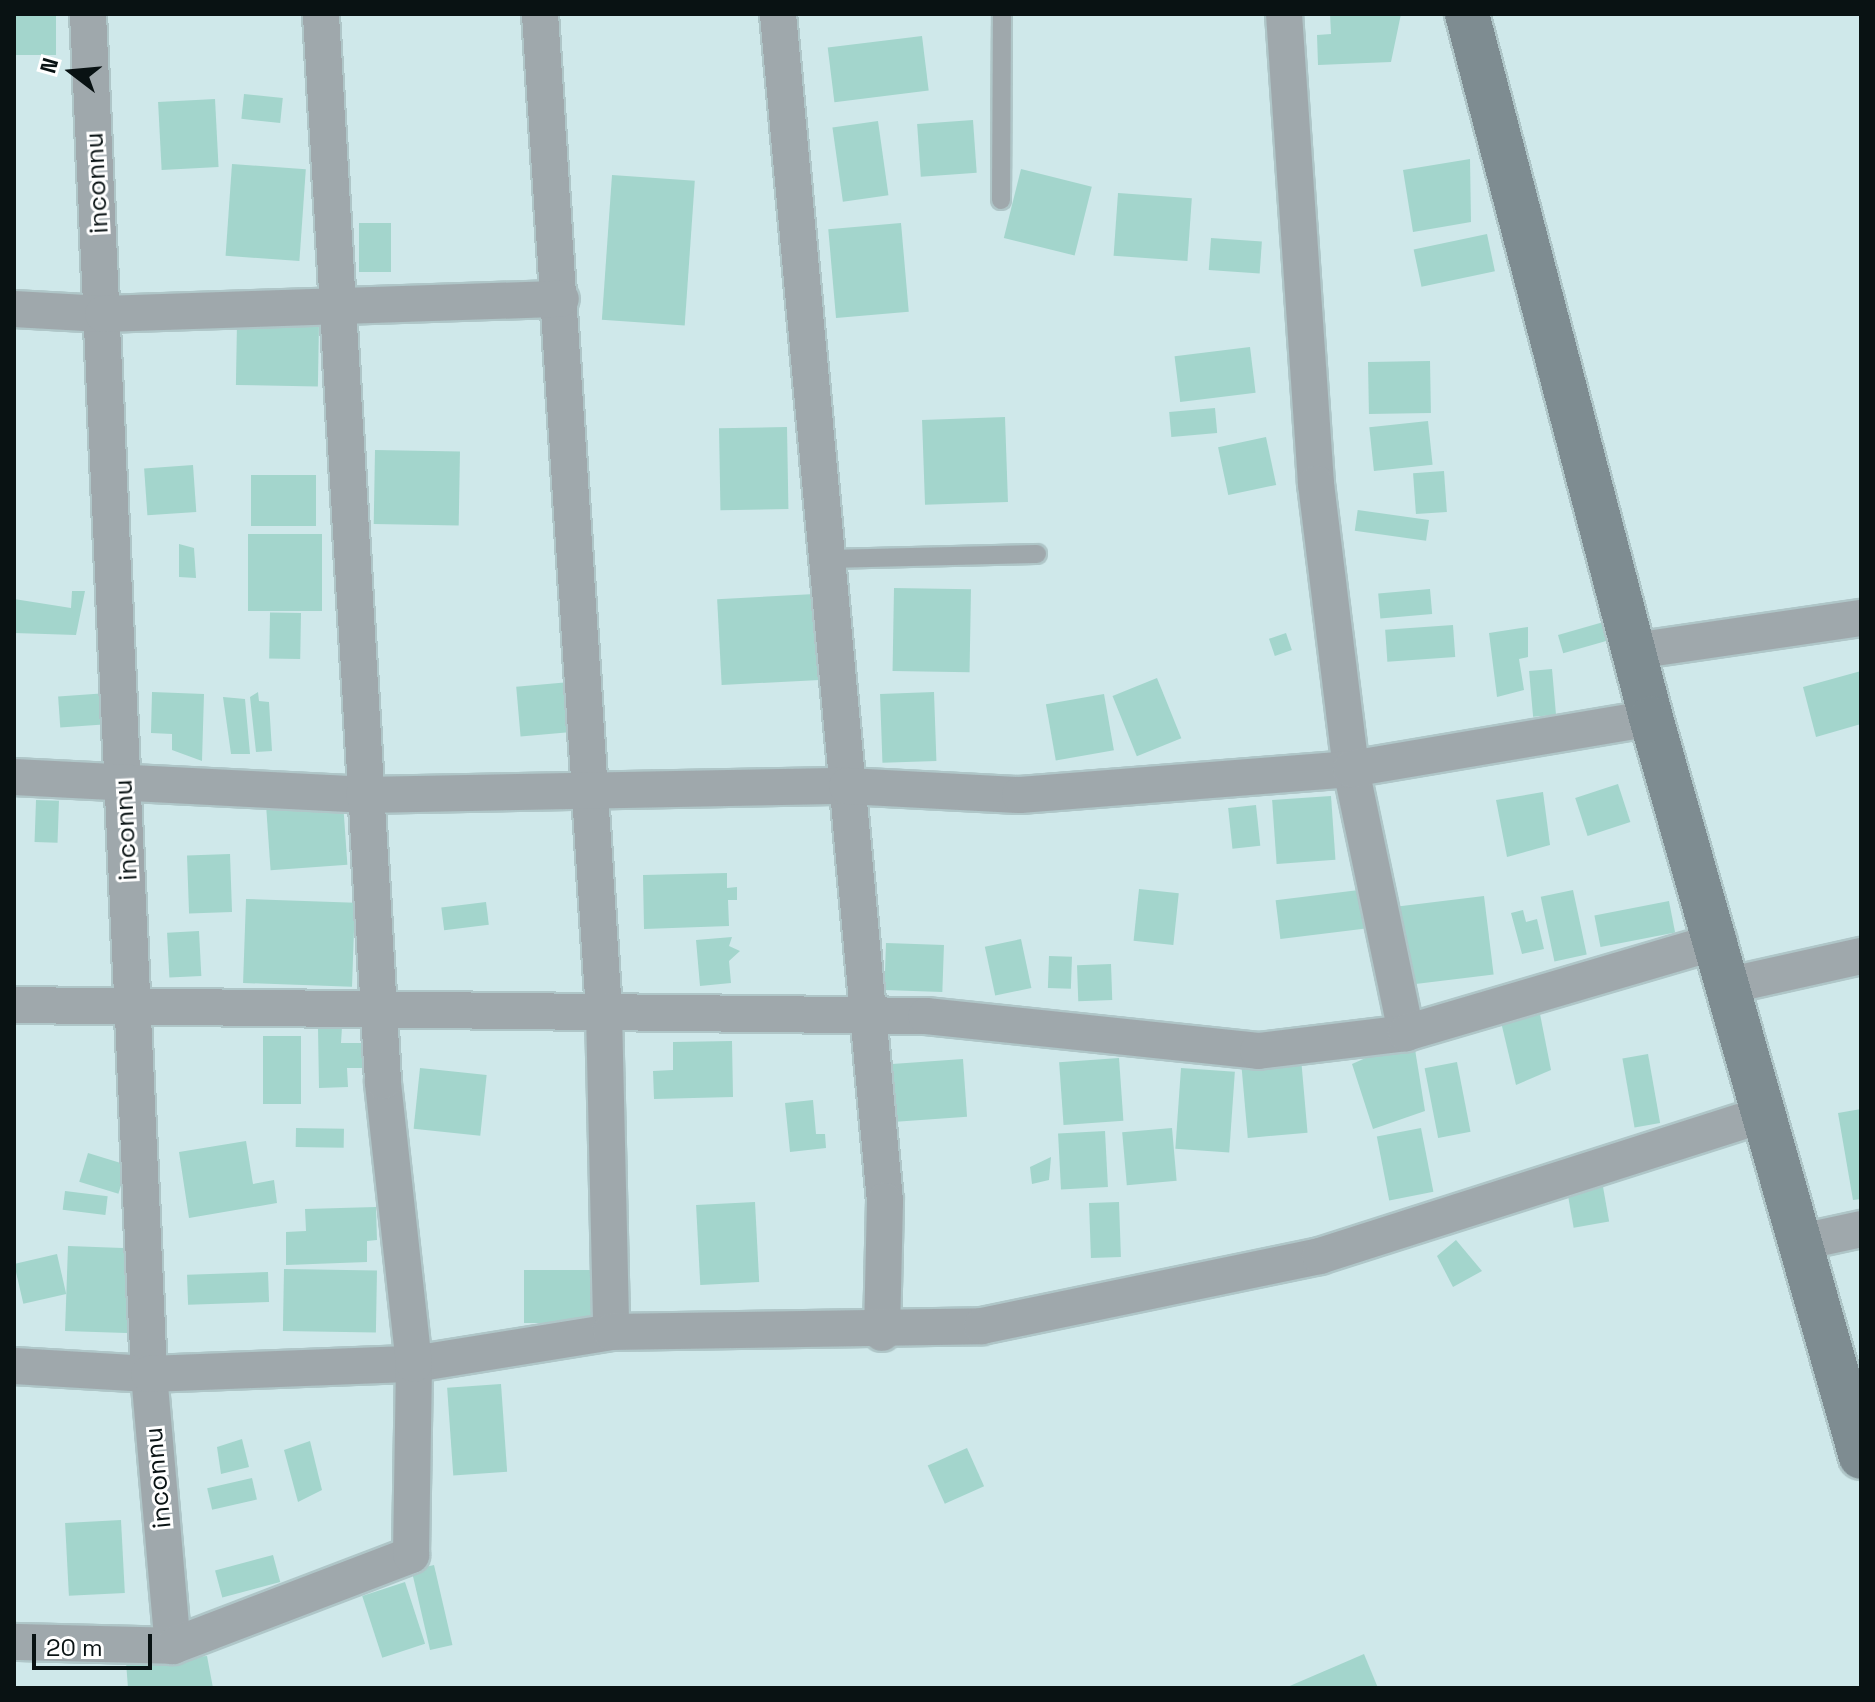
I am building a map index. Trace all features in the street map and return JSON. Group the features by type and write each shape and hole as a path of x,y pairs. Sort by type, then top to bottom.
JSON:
{"main road":[{"path":"1467,14 1651,718 1719,941 1860,1452"}],"street":[{"name":"inconnu","path":"88,14 149,1374 173,1646"},
{"path":"14,1642 173,1646 411,1555 414,1364 379,1010 364,795 333,306 321,14"},
{"path":"540,14 561,299 604,1012 611,1332"},
{"path":"778,14 885,1201 882,1333"},
{"path":"1284,14 1316,484 1351,769 1406,1033"},
{"path":"14,309 103,314 561,299"},
{"path":"1634,651 1861,618"},
{"path":"14,777 124,780 364,795 590,788 847,786 1020,795 1351,769 1651,718"},
{"path":"14,1005 868,1016 1258,1051 1406,1033 1719,941"},
{"path":"1731,985 1861,956"},
{"path":"14,1366 149,1374 414,1364 611,1332 882,1333 982,1326 1320,1256 1766,1114"},
{"path":"1801,1242 1861,1229"}],"lane":[{"path":"1001,200 1002,14"},
{"path":"827,559 1037,554"}],"building":[{"path":"14,14 56,14 56,55 14,55"},
{"path":"1330,14 1401,14 1391,62 1318,65 1317,35 1331,34"},
{"path":"922,36 929,91 834,102 828,48"},
{"path":"244,94 283,98 280,123 241,119"},
{"path":"215,99 219,167 162,170 158,102"},
{"path":"973,120 977,173 921,177 917,124"},
{"path":"878,121 888,195 843,202 832,127"},
{"path":"1470,159 1471,222 1413,232 1403,170"},
{"path":"232,164 306,169 299,261 226,256"},
{"path":"1021,169 1092,187 1075,256 1004,238"},
{"path":"612,175 695,181 685,325 602,320"},
{"path":"1118,193 1192,198 1187,261 1114,256"},
{"path":"359,223 391,223 391,272 359,272"},
{"path":"901,223 909,312 836,318 828,229"},
{"path":"1487,234 1495,271 1422,287 1414,250"},
{"path":"1211,238 1262,242 1260,273 1209,270"},
{"path":"237,322 319,323 318,386 236,385"},
{"path":"1250,347 1256,393 1180,402 1175,356"},
{"path":"1430,361 1431,413 1369,414 1368,362"},
{"path":"1215,408 1217,433 1171,437 1169,412"},
{"path":"1005,417 1008,502 925,505 922,420"},
{"path":"1428,421 1433,465 1374,471 1369,427"},
{"path":"787,427 788,509 720,510 719,428"},
{"path":"1266,437 1276,485 1228,495 1218,447"},
{"path":"375,450 460,451 459,525 374,524"},
{"path":"193,465 196,512 147,515 144,468"},
{"path":"1444,471 1447,512 1416,514 1413,473"},
{"path":"251,475 316,475 316,526 251,526"},
{"path":"1358,510 1429,520 1426,541 1355,531"},
{"path":"248,534 322,534 322,611 248,611"},
{"path":"179,544 194,548 196,578 179,577"},
{"path":"894,588 971,589 970,672 893,671"},
{"path":"1430,589 1432,614 1380,618 1378,594"},
{"path":"72,591 85,591 76,635 14,633 14,599 71,608"},
{"path":"815,594 820,680 722,685 717,599"},
{"path":"270,612 301,613 300,659 269,658"},
{"path":"1607,621 1612,639 1563,653 1558,635"},
{"path":"1453,625 1455,657 1387,662 1385,630"},
{"path":"1528,627 1528,657 1519,659 1524,690 1497,697 1489,633"},
{"path":"1286,633 1292,650 1275,656 1269,639"},
{"path":"1552,669 1556,715 1533,717 1529,671"},
{"path":"1861,671 1861,724 1816,737 1803,687"},
{"path":"1157,678 1181,738 1137,756 1112,696"},
{"path":"570,682 574,732 521,737 516,687"},
{"path":"152,692 204,694 202,761 172,750 172,734 151,733"},
{"path":"258,692 259,701 269,702 272,751 256,752 250,697"},
{"path":"934,692 936,761 882,763 880,694"},
{"path":"108,693 110,724 60,727 58,696"},
{"path":"1104,694 1114,750 1056,760 1046,704"},
{"path":"223,697 245,699 250,754 231,754"},
{"path":"1618,784 1630,822 1588,836 1575,798"},
{"path":"1543,792 1550,845 1507,857 1496,800"},
{"path":"1331,796 1335,860 1277,864 1272,800"},
{"path":"36,800 59,801 58,843 35,842"},
{"path":"343,802 347,865 271,870 266,807"},
{"path":"1256,805 1260,846 1232,849 1228,808"},
{"path":"230,854 232,912 189,913 187,856"},
{"path":"727,873 727,888 737,887 737,900 728,900 729,926 644,929 643,875"},
{"path":"1139,889 1179,893 1173,945 1134,941"},
{"path":"1359,890 1364,929 1280,939 1276,900"},
{"path":"1573,890 1587,955 1554,961 1541,897"},
{"path":"1484,896 1494,974 1405,985 1396,907"},
{"path":"246,899 355,903 352,987 243,983"},
{"path":"1669,901 1675,932 1601,947 1594,916"},
{"path":"486,902 489,925 444,930 441,907"},
{"path":"1523,910 1526,922 1537,919 1544,949 1522,954 1511,913"},
{"path":"199,931 201,976 169,978 167,933"},
{"path":"732,937 729,946 740,951 729,961 731,983 700,986 696,940"},
{"path":"1021,939 1031,988 995,996 985,947"},
{"path":"886,943 944,945 942,992 884,990"},
{"path":"1049,956 1072,957 1071,989 1048,988"},
{"path":"1111,964 1112,1000 1078,1001 1077,965"},
{"path":"1539,1009 1551,1070 1516,1085 1501,1022"},
{"path":"342,1027 341,1043 374,1043 374,1087 363,1087 363,1068 347,1068 348,1087 319,1088 318,1028"},
{"path":"263,1036 301,1036 301,1104 263,1104"},
{"path":"1413,1037 1425,1111 1373,1129 1352,1064"},
{"path":"732,1041 733,1097 654,1099 653,1071 673,1070 673,1042"},
{"path":"1648,1054 1660,1123 1635,1127 1622,1059"},
{"path":"1119,1058 1123,1121 1064,1125 1059,1062"},
{"path":"1301,1058 1308,1133 1248,1138 1241,1063"},
{"path":"963,1059 967,1117 896,1122 892,1064"},
{"path":"1457,1062 1471,1132 1438,1138 1425,1068"},
{"path":"420,1068 487,1075 480,1136 414,1129"},
{"path":"1181,1068 1235,1072 1229,1153 1175,1149"},
{"path":"813,1100 816,1134 825,1134 826,1148 790,1152 785,1103"},
{"path":"1861,1109 1861,1199 1853,1200 1838,1113"},
{"path":"296,1128 344,1129 344,1148 296,1147"},
{"path":"1172,1128 1177,1181 1127,1185 1122,1132"},
{"path":"1421,1128 1433,1192 1389,1200 1377,1137"},
{"path":"1105,1131 1108,1187 1061,1189 1058,1133"},
{"path":"246,1141 253,1184 274,1180 277,1203 189,1218 179,1152"},
{"path":"88,1153 127,1165 118,1194 79,1182"},
{"path":"1051,1157 1049,1180 1032,1184 1030,1167"},
{"path":"1602,1181 1609,1221 1574,1228 1567,1187"},
{"path":"65,1191 108,1196 105,1215 63,1210"},
{"path":"755,1202 759,1282 700,1285 696,1205"},
{"path":"1119,1202 1121,1257 1091,1258 1089,1203"},
{"path":"376,1207 377,1240 367,1241 367,1262 286,1265 286,1232 306,1231 305,1209"},
{"path":"1456,1240 1482,1271 1453,1287 1437,1256"},
{"path":"68,1246 137,1248 134,1333 65,1331"},
{"path":"57,1254 66,1294 23,1304 14,1264"},
{"path":"284,1269 377,1271 376,1333 283,1331"},
{"path":"524,1270 599,1270 599,1323 524,1323"},
{"path":"268,1272 269,1302 188,1305 187,1275"},
{"path":"501,1384 507,1472 453,1476 447,1388"},
{"path":"242,1439 249,1467 221,1474 217,1447"},
{"path":"310,1441 322,1490 298,1502 284,1450"},
{"path":"967,1448 984,1486 945,1504 928,1465"},
{"path":"252,1478 257,1499 212,1510 207,1488"},
{"path":"121,1520 125,1593 69,1596 65,1523"},
{"path":"273,1555 280,1582 222,1598 215,1571"},
{"path":"434,1565 452,1645 430,1650 412,1570"},
{"path":"405,1582 425,1644 382,1658 362,1596"},
{"path":"1364,1654 1378,1688 1285,1688"},
{"path":"207,1656 213,1688 128,1688 126,1662"}]}
